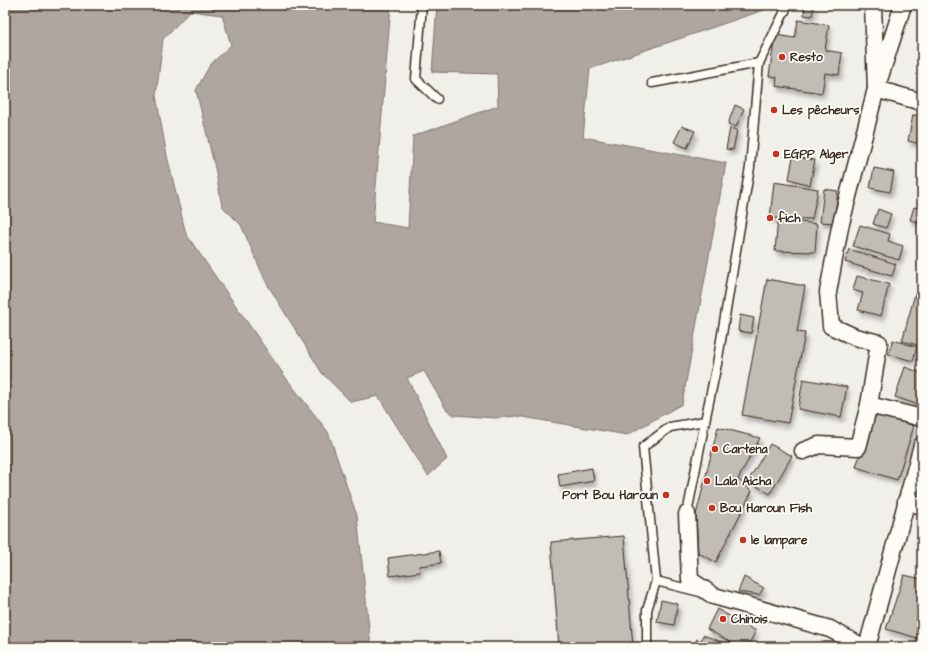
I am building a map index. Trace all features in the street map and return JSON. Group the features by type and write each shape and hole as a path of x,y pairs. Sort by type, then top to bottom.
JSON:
{"street":[{"path":"873,5 876,89"},
{"path":"803,451 819,445 858,447 869,405 879,344 831,326 828,292 840,227 876,89 903,5"},
{"path":"876,89 922,102"},
{"path":"869,405 922,418"},
{"path":"687,514 690,580 714,596 830,629 859,646 906,501 922,445"},
{"path":"906,501 922,506"}],"lane":[{"path":"422,5 416,79 437,98"},
{"path":"687,514 717,364 750,167 759,63 788,5"},
{"path":"652,83 759,63"},
{"path":"647,647 647,610 656,581 643,447 670,427 705,421"},
{"path":"656,581 714,596"}],"shaded area":[{"path":"5,5 391,5 373,222 408,228 413,136 498,106 497,74 432,72 437,5 763,5 764,10 590,69 583,137 726,163 682,404 627,435 517,416 495,418 454,415 446,409 424,371 407,378 447,459 428,476 378,396 351,402 322,373 266,282 241,225 222,206 215,168 196,90 210,65 231,45 222,15 190,11 163,39 156,96 167,156 186,234 286,378 328,432 357,516 371,647 5,647"}],"building":[{"path":"805,5 814,6 812,16 804,15"},
{"path":"798,20 829,25 825,50 842,53 839,75 825,73 822,93 776,86 777,77 769,76 775,35 795,38"},
{"path":"735,105 744,109 736,127 728,124"},
{"path":"913,115 922,116 922,144 908,141"},
{"path":"682,126 695,131 687,148 674,142"},
{"path":"730,128 737,130 733,150 726,149"},
{"path":"793,157 815,160 810,185 789,179"},
{"path":"874,168 894,172 890,192 870,188"},
{"path":"774,182 818,189 812,219 770,218"},
{"path":"824,189 838,191 834,223 820,222"},
{"path":"914,207 922,209 922,224 910,220"},
{"path":"878,209 891,214 886,228 873,224"},
{"path":"778,219 817,224 815,252 775,251"},
{"path":"860,225 890,234 888,241 903,246 899,260 853,246"},
{"path":"849,249 896,264 892,276 845,262"},
{"path":"857,276 889,284 881,316 858,310 863,293 853,290"},
{"path":"767,279 805,286 797,332 805,333 788,423 742,415"},
{"path":"915,294 922,296 922,346 902,341"},
{"path":"740,315 754,318 751,333 738,331"},
{"path":"893,340 917,347 913,361 888,354"},
{"path":"905,367 922,373 922,397 919,405 895,397"},
{"path":"803,379 847,387 841,417 798,409"},
{"path":"873,413 914,426 897,480 856,467"},
{"path":"718,427 760,438 738,479 752,491 716,562 698,553 696,515"},
{"path":"770,444 792,456 770,494 748,481"},
{"path":"592,468 594,481 560,487 558,474"},
{"path":"624,536 633,647 559,647 551,542"},
{"path":"439,551 441,563 419,566 420,572 390,576 388,558"},
{"path":"904,575 922,579 921,639 886,629"},
{"path":"744,577 764,588 759,595 738,592"},
{"path":"661,600 678,604 674,625 657,622"},
{"name":"Chinois","path":"717,609 756,631 747,647 739,647 707,629"},
{"path":"703,635 733,646 716,647 701,641"},
{"path":"697,639 712,647 693,647"}],"place":[{"name":"Resto","path":"782,57"},
{"name":"Les pêcheurs","path":"774,110"},
{"name":"EGPP Alger","path":"776,154"},
{"name":"fich","path":"770,218"},
{"name":"Cartena","path":"715,449"},
{"name":"Lala Aicha","path":"707,481"},
{"name":"Port Bou Haroun","path":"666,495"},
{"name":"Bou Haroun Fish","path":"712,508"},
{"name":"le lampare","path":"743,540"},
{"name":"Chinois","path":"723,619"}]}
